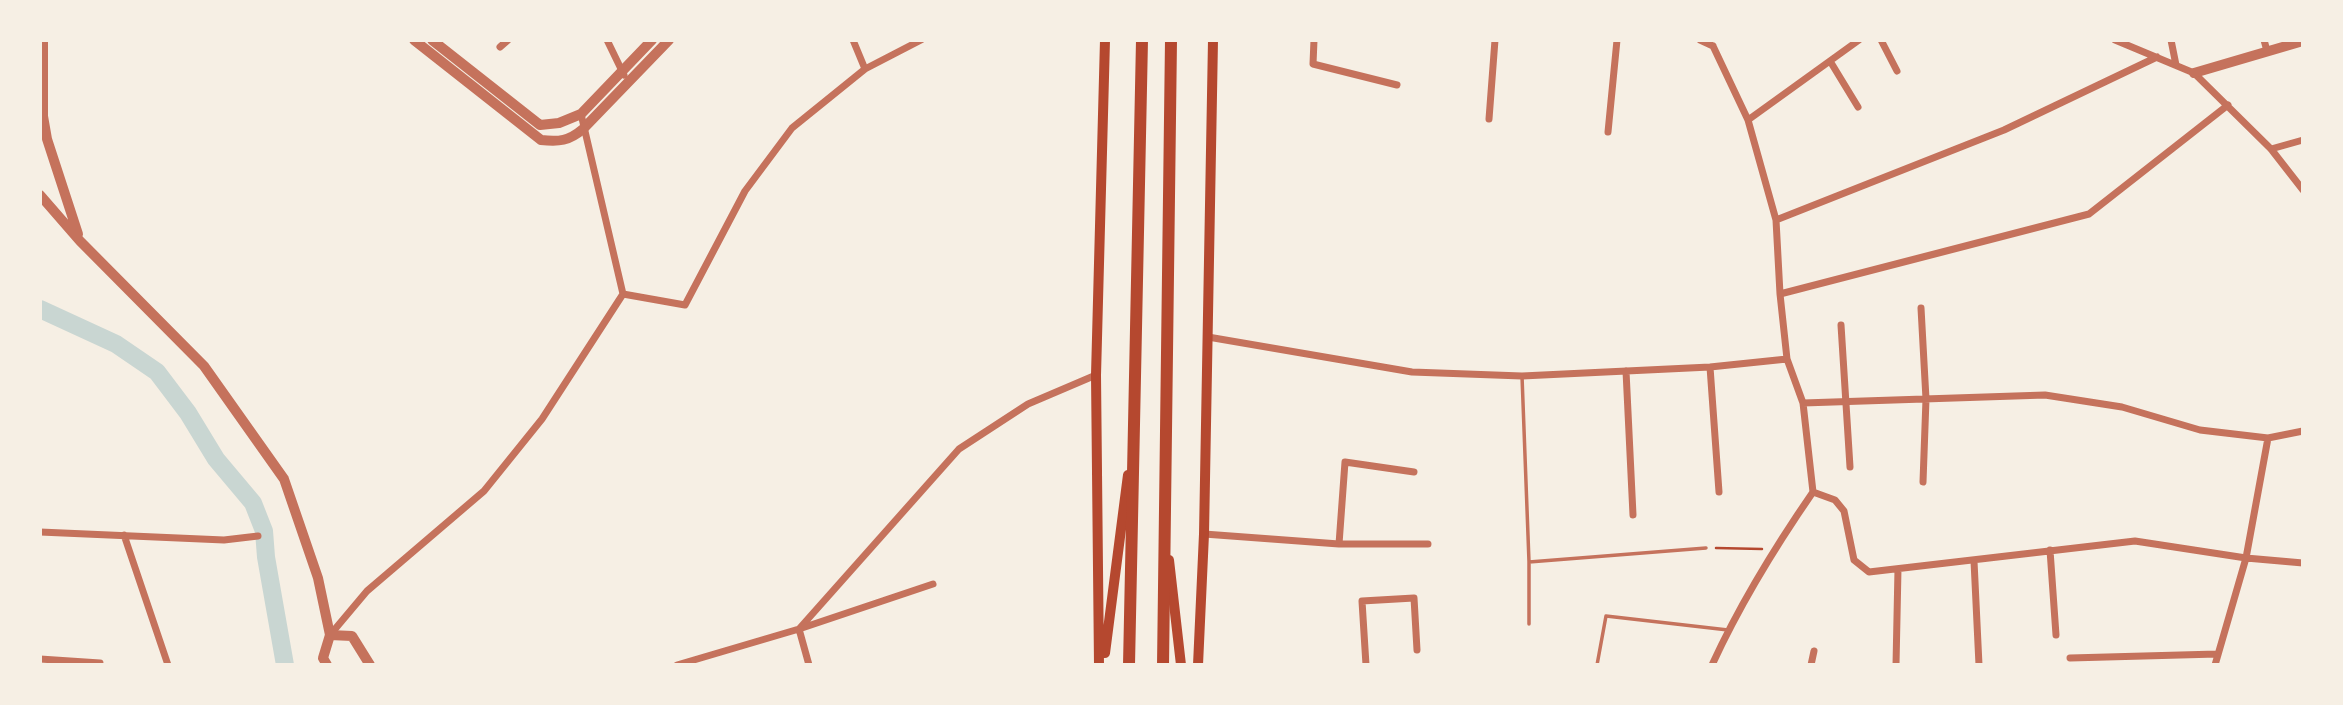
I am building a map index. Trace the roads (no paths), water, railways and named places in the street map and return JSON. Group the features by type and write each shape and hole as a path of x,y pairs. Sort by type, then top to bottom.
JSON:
{"highway":[{"path":"1129,665 1142,40"},
{"path":"1163,665 1171,40"}],"main road":[{"path":"1101,665 1096,375 1105,40"},
{"path":"1198,665 1204,534 1213,40"},
{"path":"1101,665 1134,430"},
{"path":"1166,537 1181,665"}],"street":[{"path":"43,40 43,116 47,139 80,241"},
{"path":"414,40 541,140 556,142 570,139 583,129 670,40"},
{"path":"432,40 540,125 559,123 581,114 652,40"},
{"path":"500,47 508,40"},
{"path":"607,40 628,82"},
{"path":"853,40 865,69"},
{"path":"623,294 685,305 745,191 792,128 865,69 921,40"},
{"path":"1314,40 1313,65 1397,85"},
{"path":"1489,119 1495,40"},
{"path":"1608,132 1617,40"},
{"path":"1700,40 1716,43 1748,120 1776,220 1787,359 1803,403 1814,492 1774,549 1728,630 1712,665"},
{"path":"1748,120 1859,40"},
{"path":"1881,40 1897,71"},
{"path":"2115,40 2194,73 2271,149 2303,190"},
{"path":"2171,40 2176,65"},
{"path":"2264,40 2267,51"},
{"path":"2194,73 2303,41"},
{"path":"1776,220 2004,130 2157,57"},
{"path":"1830,61 1858,107"},
{"path":"1780,294 2089,214 2228,105"},
{"path":"327,665 323,658 330,635 367,591 484,491 542,419 623,294 581,114"},
{"path":"2271,149 2303,140"},
{"path":"40,195 80,241 204,366 284,479 318,579 330,635"},
{"path":"1921,308 1926,399 1923,482"},
{"path":"1841,325 1850,467"},
{"path":"1208,337 1412,372 1522,376 1710,367 1787,359"},
{"path":"1710,367 1719,492"},
{"path":"1626,371 1633,515"},
{"path":"799,629 959,449 1028,404 1096,375"},
{"path":"1803,403 2045,395 2122,407 2200,430 2268,438 2303,431"},
{"path":"2215,665 2246,558 2268,438"},
{"path":"1339,544 1345,462 1414,472"},
{"path":"1814,492 1835,500 1843,511 1854,560 1868,572 2135,541 2246,558 2303,563"},
{"path":"40,532 224,540 258,536"},
{"path":"1204,534 1339,544 1428,544"},
{"path":"124,535 168,665"},
{"path":"2050,550 2056,635"},
{"path":"1974,561 1979,665"},
{"path":"1896,665 1898,569"},
{"path":"677,665 799,629 933,584"},
{"path":"1366,665 1362,601 1414,598 1417,650"},
{"path":"799,629 808,665"},
{"path":"330,635 352,636 370,665"},
{"path":"1811,665 1814,651"},
{"path":"2070,659 2217,654"},
{"path":"40,659 100,663"}],"lane":[{"path":"1522,376 1529,624"},
{"path":"1529,562 1706,548"},
{"path":"1597,665 1606,616 1728,630"}],"waterway":[{"path":"40,309 116,344 157,372 188,413 216,459 253,503 264,531 285,665"}]}
